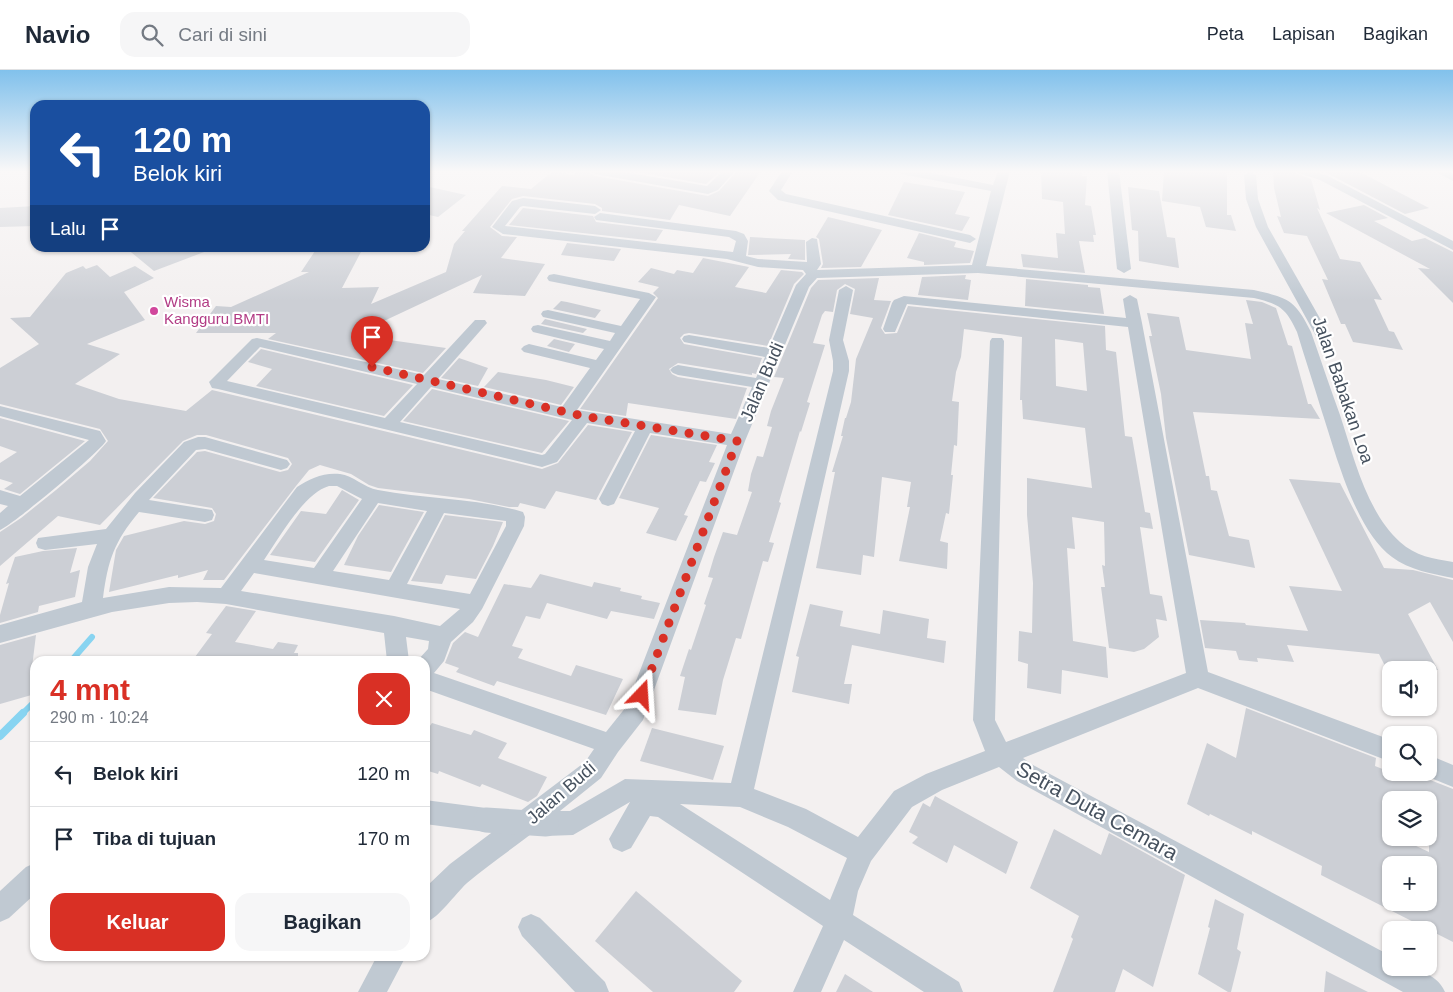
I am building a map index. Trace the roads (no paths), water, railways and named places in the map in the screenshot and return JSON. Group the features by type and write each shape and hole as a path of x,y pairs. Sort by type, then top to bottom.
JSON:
{"street":[{"path":"508,214 498,227 503,230 739,257 758,263 799,265 812,272 824,273 978,269 987,240 992,214"},
{"path":"605,214 739,236 742,241 739,257"},
{"path":"860,214 970,238"},
{"path":"1118,214 1124,269"},
{"path":"1257,214 1262,227 1323,336"},
{"path":"1392,214 1453,246"},
{"path":"812,242 814,264 812,272"},
{"name":"Jalan Babakan Loa","path":"978,269 1254,294 1287,304 1294,311 1304,332 1352,476 1369,513 1392,546 1401,553 1426,564 1453,570"},
{"name":"Jalan Budi","path":"430,903 437,894 460,873 593,770 610,744 636,713 737,441 804,285 812,272"},
{"path":"554,278 649,297 567,412"},
{"path":"740,795 841,371 841,361 836,340 846,290"},
{"path":"1130,299 1198,678"},
{"path":"890,329 899,303 904,300 1135,323"},
{"path":"548,314 624,331"},
{"path":"390,423 480,323"},
{"path":"538,330 613,346"},
{"path":"689,339 774,354"},
{"name":"Setra Duta Cemara","path":"997,341 984,720 988,734 1000,755 1034,778 1431,992"},
{"path":"583,416 551,458 542,461 390,423 218,384 217,382 257,342 583,416 737,441"},
{"path":"529,348 600,366"},
{"path":"678,370 761,384"},
{"path":"0,411 94,435 98,438 94,446 0,523"},
{"path":"608,499 646,427"},
{"path":"91,608 101,556 112,535 136,505 190,446 205,443 281,464"},
{"path":"226,596 298,498 314,484 329,480 340,480 353,488 373,496 496,512 516,517 515,526 475,602 466,616 442,638 434,660 430,663"},
{"path":"319,577 373,496"},
{"path":"0,497 24,504"},
{"path":"136,505 205,515"},
{"path":"394,589 439,506"},
{"path":"45,543 112,535"},
{"path":"249,565 475,602"},
{"path":"0,634 91,608 155,596 199,593 394,625 434,633 442,638"},
{"path":"394,625 397,656"},
{"path":"807,992 839,920 846,891 862,852 903,800 934,782 1198,678 1382,748"},
{"path":"430,681 610,744"},
{"path":"1437,769 1453,776"},
{"path":"430,813 486,820 546,824 573,823 625,791 740,795 797,818 862,852"},
{"path":"622,839 642,806 648,804 662,806 949,992"},
{"path":"0,909 30,881"},
{"path":"531,927 595,992"},
{"path":"372,992 389,961"}],"waterway":[{"path":"75,656 92,637"},
{"path":"0,736 30,706"}],"place":[{"name":"Wisma Kangguru BMTI","path":"154,311"}]}
